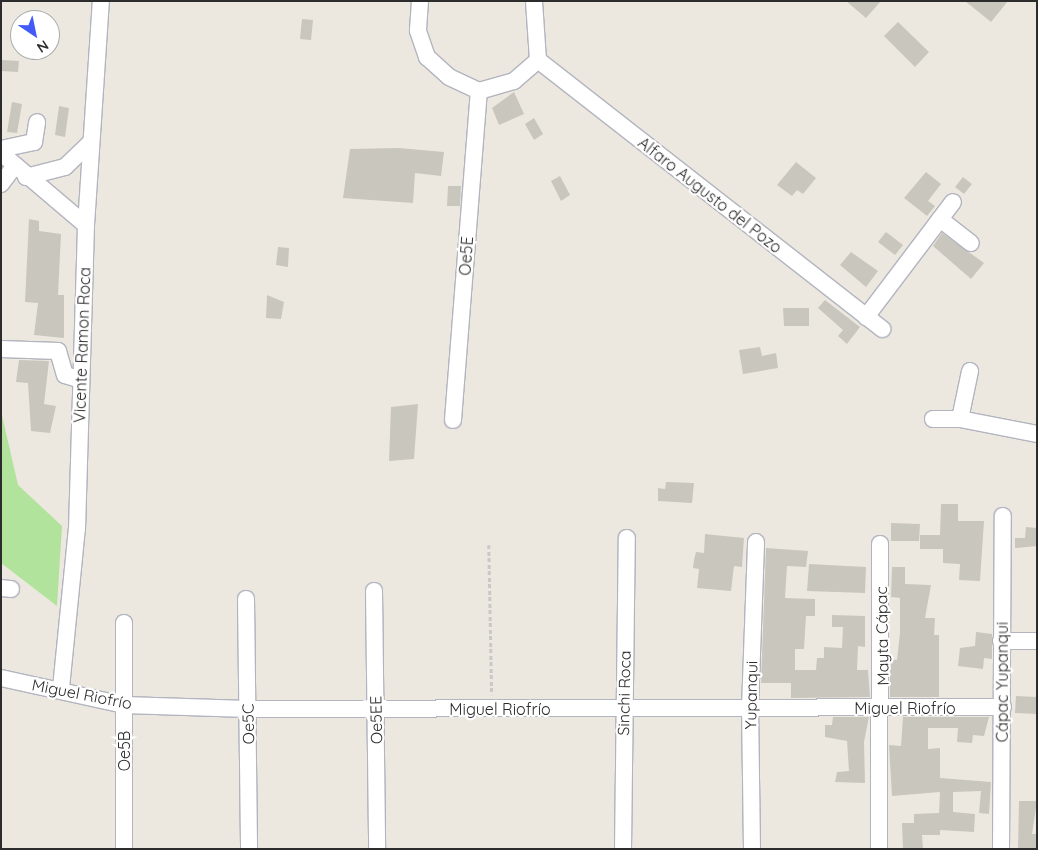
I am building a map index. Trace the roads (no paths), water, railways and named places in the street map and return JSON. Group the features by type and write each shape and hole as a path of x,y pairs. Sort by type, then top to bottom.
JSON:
{"street":[{"name":"Vicente Ramon Roca","path":"61,688 77,529 86,225 101,1"},
{"path":"420,1 418,31 427,57 449,77 479,91 514,82 538,60 534,1"},
{"name":"Alfaro Augusto del Pozo","path":"538,60 882,329"},
{"name":"Oe5E","path":"453,420 479,91"},
{"path":"1,149 34,142 37,122"},
{"path":"1,184 20,172 65,167 91,142"},
{"path":"1,153 20,172 86,225"},
{"path":"866,317 953,202"},
{"path":"940,219 970,243"},
{"path":"1,348 58,351 65,375 81,380"},
{"path":"960,419 970,371"},
{"path":"933,419 960,419 1037,434"},
{"name":"Cápac Yupanqui","path":"1001,849 1003,707 1000,641 1003,516"},
{"name":"Sinchi Roca","path":"623,849 627,538"},
{"name":"Yupanqui","path":"752,849 750,708 756,542"},
{"name":"Mayta Cápac","path":"879,849 883,708 880,544"},
{"name":"Oe5EE","path":"374,591 377,849"},
{"name":"Oe5C","path":"246,599 249,849"},
{"name":"Oe5B","path":"124,623 124,849"},
{"path":"1000,641 1037,641"},
{"name":"Miguel Riofrío","path":"1,678 61,688 124,705 248,709 1003,707"}]}
